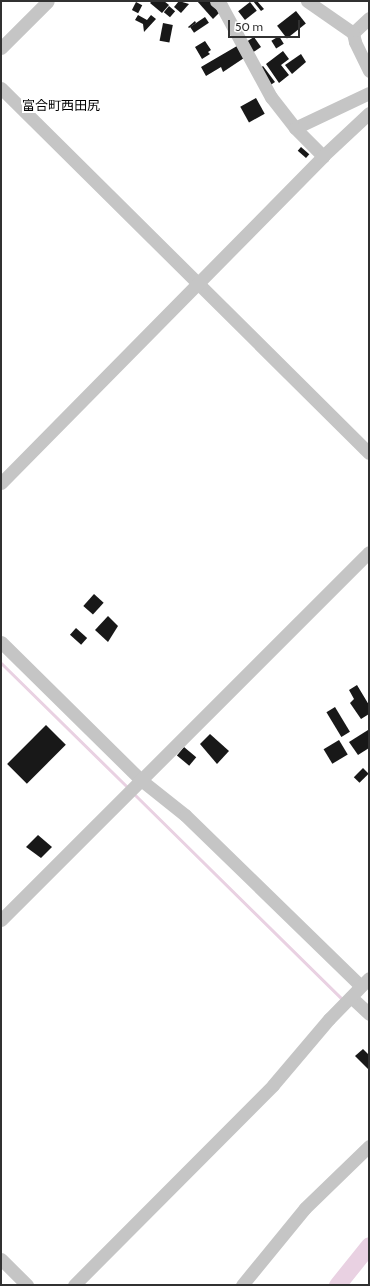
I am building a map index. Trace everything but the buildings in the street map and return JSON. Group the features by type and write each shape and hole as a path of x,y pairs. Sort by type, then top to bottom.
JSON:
{"street":[{"path":"1,48 48,1"},
{"path":"216,1 221,5 271,96 295,128 323,156"},
{"path":"307,1 353,33 369,71"},
{"path":"353,33 369,18"},
{"path":"1,88 369,453"},
{"path":"295,128 369,93"},
{"path":"1,483 323,156 369,113"},
{"path":"1,920 369,552"},
{"path":"1,642 138,782 185,814 359,988 369,1014"},
{"path":"74,1285 273,1085 332,1016 359,988"},
{"path":"242,1285 305,1208 369,1146"},
{"path":"1,1259 27,1285"}],"waterway":[{"path":"1,663 128,788"},
{"path":"133,793 343,1000"},
{"path":"337,1285 369,1245"}],"district":[{"name":"富合町西田尻","path":"61,105"}]}
